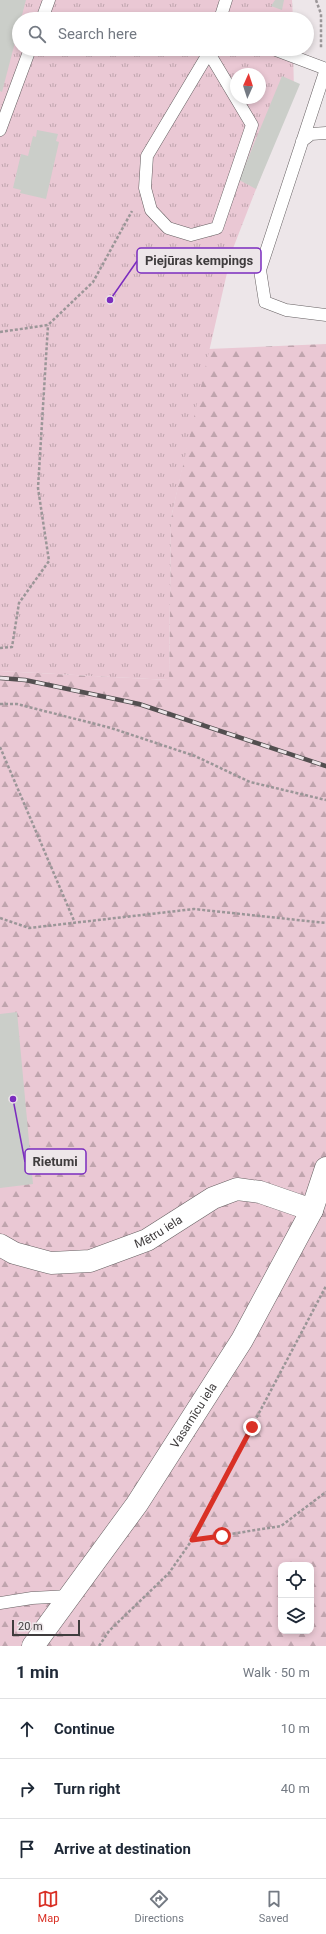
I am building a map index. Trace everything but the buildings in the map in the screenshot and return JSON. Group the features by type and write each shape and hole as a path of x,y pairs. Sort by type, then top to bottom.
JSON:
{"street":[{"name":"Vasarnīcu iela","path":"32,1646 137,1504 242,1340 312,1210 326,1168"},
{"name":"Mētru iela","path":"0,1246 14,1253 51,1263 90,1262 147,1240 213,1198 237,1189 260,1192 312,1210"}],"lane":[{"path":"45,12 50,0"},
{"path":"222,12 226,0"},
{"path":"0,130 3,109 27,56"},
{"path":"207,56 147,156 145,188 151,210 168,228 191,235 217,228 252,125 213,56"},
{"path":"292,56 326,69 260,270 265,302 286,310 326,315"},
{"path":"302,141 311,134 326,133"},
{"path":"0,1603 32,1598 69,1596"}],"path":[{"path":"316,0 321,14 321,52 326,69"},
{"path":"0,332 48,325 93,282 145,188"},
{"path":"0,648 12,647 19,603 49,561 38,488 48,325"},
{"path":"0,704 17,704 111,728 195,756 250,782 326,800"},
{"path":"0,747 75,923"},
{"path":"0,918 29,928 194,909 326,923"},
{"path":"99,1646 109,1631 169,1573 192,1540 326,1286"},
{"path":"192,1540 281,1526 326,1492"}],"green space":[{"path":"0,0 292,0 293,12 12,12 12,56 293,56 294,91 232,251 171,518 169,680 0,671"},
{"path":"326,344 326,1646 0,1646 0,671 169,680 171,518 208,349"}],"railway":[{"path":"0,678 25,680 139,704 326,766"}],"place":[{"name":"Piejūras kempings","path":"110,300"},
{"name":"Rietumi","path":"13,1099"}],"route":[{"path":"222,1536 192,1540 252,1427"}]}
